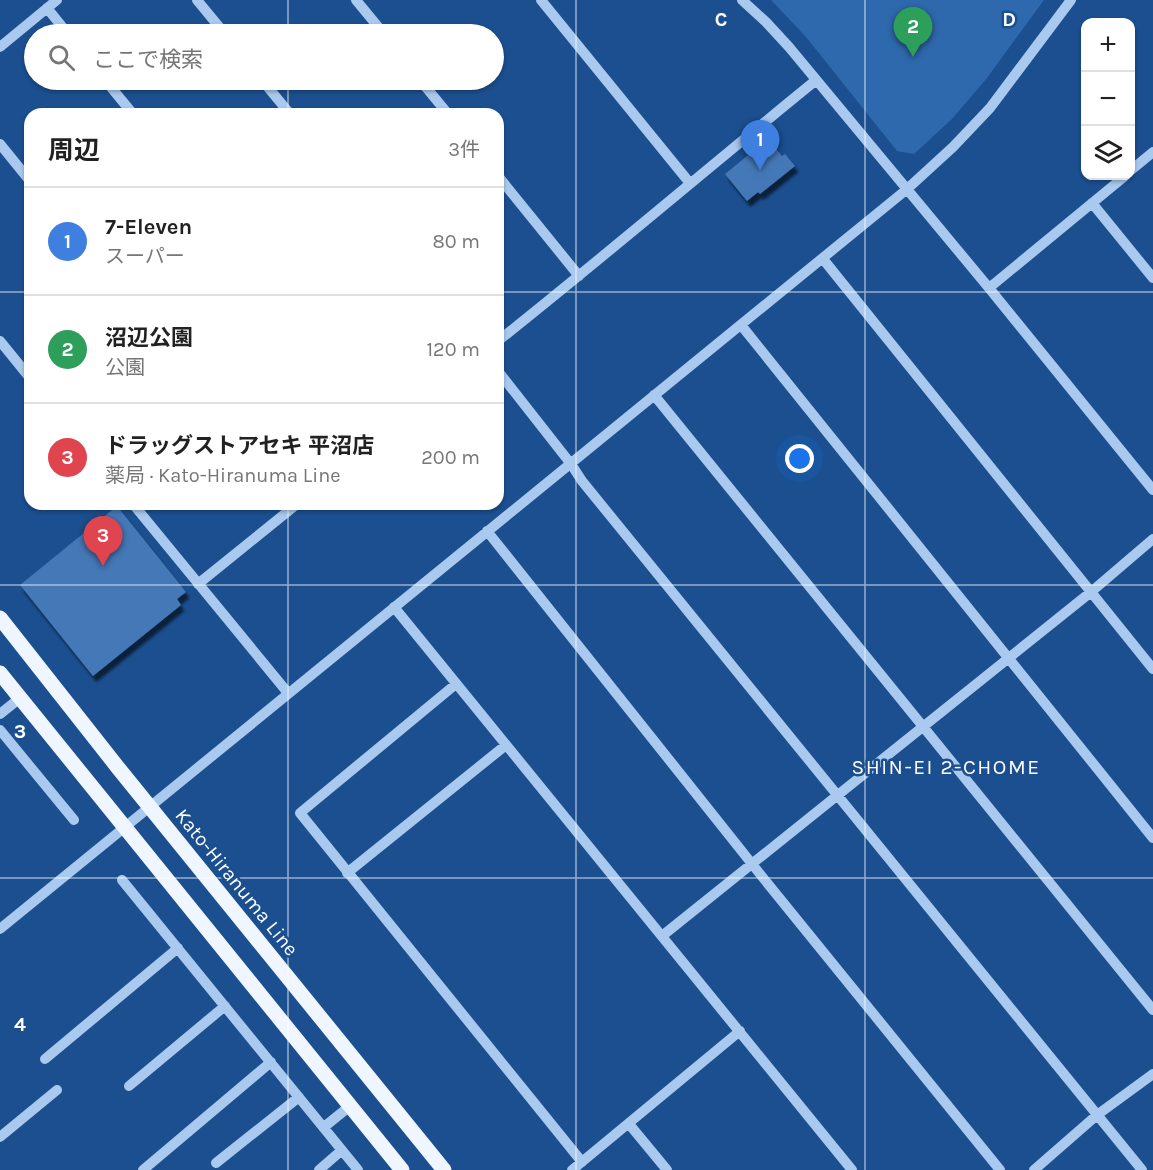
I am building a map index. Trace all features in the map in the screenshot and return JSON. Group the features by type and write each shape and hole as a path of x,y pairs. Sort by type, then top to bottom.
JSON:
{"main road":[{"name":"Kato-Hiranuma Line","path":"0,618 444,1170"},
{"path":"0,673 402,1170"}],"street":[{"path":"27,24 57,0"},
{"path":"197,0 217,24"},
{"path":"356,0 376,24"},
{"path":"541,0 689,182"},
{"path":"742,0 766,22 989,288 1153,490"},
{"path":"0,929 906,190 954,147 990,108 1071,0"},
{"path":"47,8 60,24"},
{"path":"0,46 24,27"},
{"path":"504,336 689,182 815,81"},
{"path":"113,90 128,108"},
{"path":"270,90 285,108"},
{"path":"428,90 443,108"},
{"path":"0,144 24,174"},
{"path":"1135,168 1153,152"},
{"path":"989,288 1120,180"},
{"path":"504,183 579,276"},
{"path":"1092,203 1153,278"},
{"path":"823,259 1153,669"},
{"path":"741,325 1153,838"},
{"path":"0,341 24,371"},
{"path":"504,379 582,481 1142,1170"},
{"path":"654,396 1153,1010"},
{"path":"138,510 288,693"},
{"path":"198,584 288,510"},
{"path":"487,531 752,864 1000,1170"},
{"path":"662,936 1091,592 1153,539"},
{"path":"394,607 852,1170"},
{"path":"456,684 300,813 582,1162"},
{"path":"0,714 20,698"},
{"path":"0,730 74,820"},
{"path":"347,873 506,746"},
{"path":"122,880 358,1170"},
{"path":"45,1059 178,948"},
{"path":"129,1086 225,1006"},
{"path":"572,1170 740,1032"},
{"path":"142,1170 271,1062"},
{"path":"1034,1170 1097,1115 1153,1074"},
{"path":"0,1137 57,1090"},
{"path":"216,1163 299,1097"},
{"path":"324,1127 350,1106"},
{"path":"629,1124 667,1170"},
{"path":"319,1170 342,1150"}],"shaded area":[{"path":"771,0 1044,0 987,78 952,119 914,154 897,151 806,37"}],"building":[{"path":"768,139 782,156 785,154 795,166 760,194 758,192 747,201 725,174"},
{"path":"112,510 120,510 186,592 177,599 181,605 93,676 20,585"}],"place":[{"name":"沼辺公園","path":"913,57"},
{"name":"7-Eleven","path":"760,170"},
{"name":"ドラッグストアセキ 平沼店","path":"103,566"}],"district":[{"name":"SHIN-EI 2-CHOME","path":"946,767"}]}
